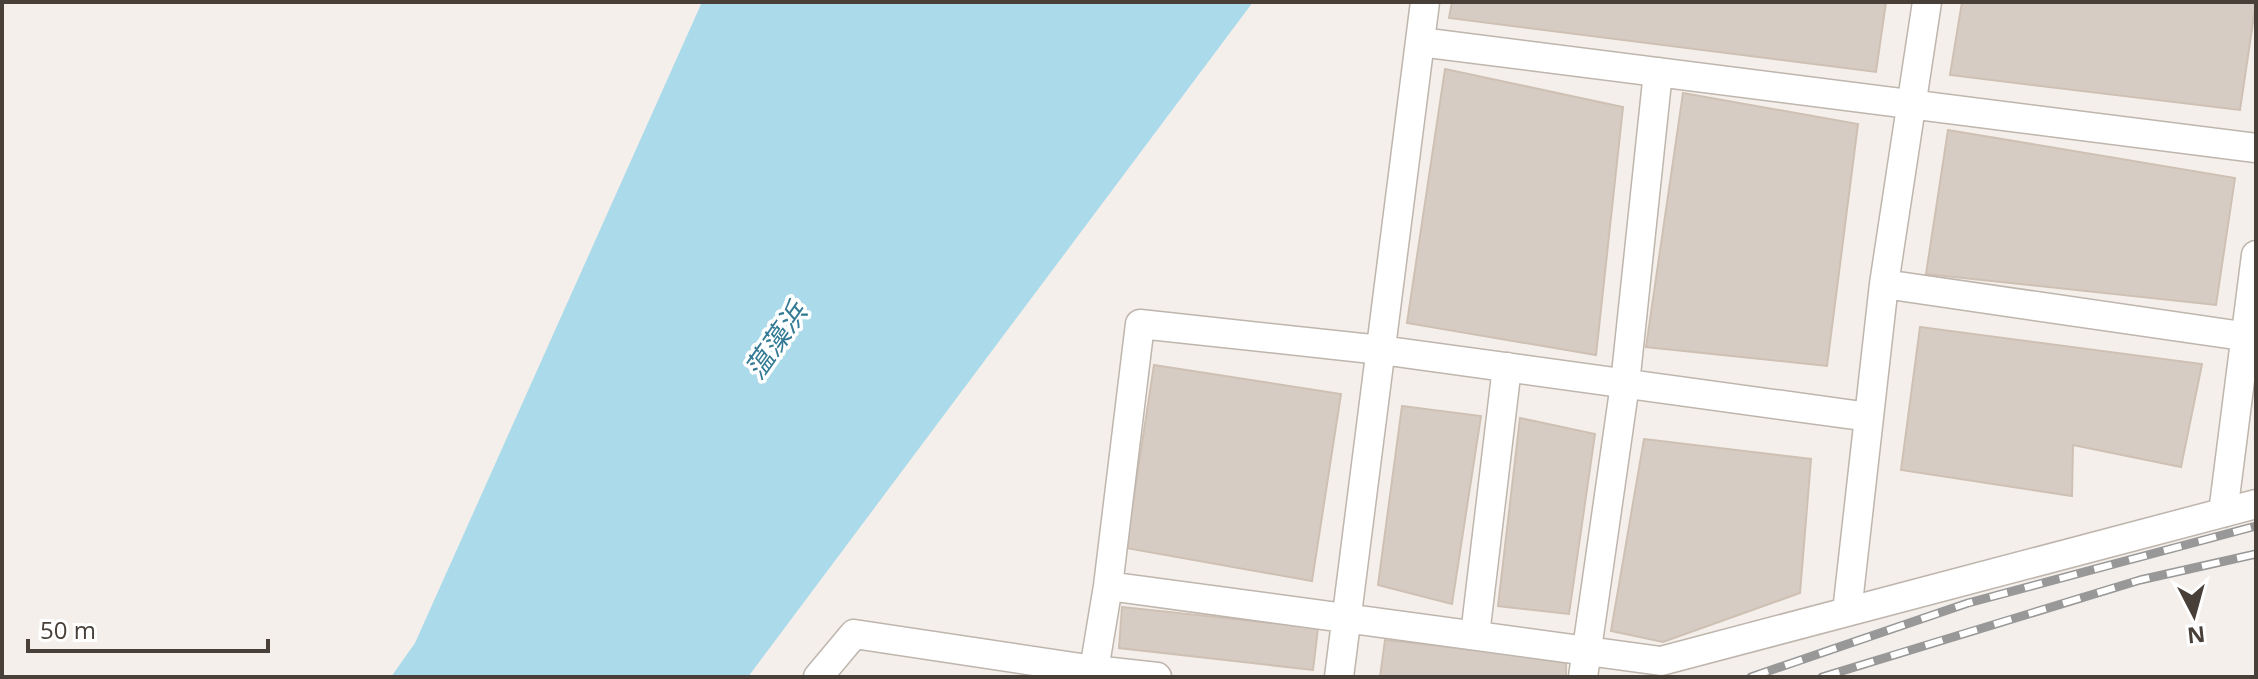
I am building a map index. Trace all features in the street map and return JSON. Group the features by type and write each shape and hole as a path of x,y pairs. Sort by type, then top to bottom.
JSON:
{"street":[{"path":"1339,677 1425,2"},
{"path":"1847,612 1884,284 1927,2"},
{"path":"1420,42 2256,148"},
{"path":"1584,664 1625,384 1658,72"},
{"path":"2223,513 2251,338 2256,255"},
{"path":"1884,284 2251,338"},
{"path":"1094,670 1108,586 1140,324 1381,350 1869,417"},
{"path":"1475,635 1507,367"},
{"path":"1108,586 1475,635 1584,664 1661,661 2256,504"},
{"path":"818,677 854,634 1157,677"}],"water":[{"name":"蕰藻浜","path":"702,2 1253,2 748,677 391,677 415,643"}],"building":[{"path":"1452,2 1886,2 1876,72 1449,18"},
{"path":"1962,2 2256,2 2240,110 1950,75"},
{"path":"1445,69 1623,107 1596,355 1407,323"},
{"path":"1683,93 1858,124 1827,366 1646,347"},
{"path":"1948,130 2235,178 2216,305 1926,274"},
{"path":"1920,327 2202,364 2181,467 2073,445 2072,496 1901,470"},
{"path":"1154,365 1341,394 1312,581 1126,548"},
{"path":"1402,406 1481,416 1452,604 1378,585"},
{"path":"1520,418 1595,434 1569,614 1498,606"},
{"path":"1644,439 1811,459 1800,593 1663,642 1611,631"},
{"path":"1122,607 1318,628 1313,670 1119,648"},
{"path":"1385,640 1566,660 1566,677 1380,677"}],"railway":[{"path":"1751,677 1968,603 2256,526"},
{"path":"1822,677 2140,580 2256,554"}]}
